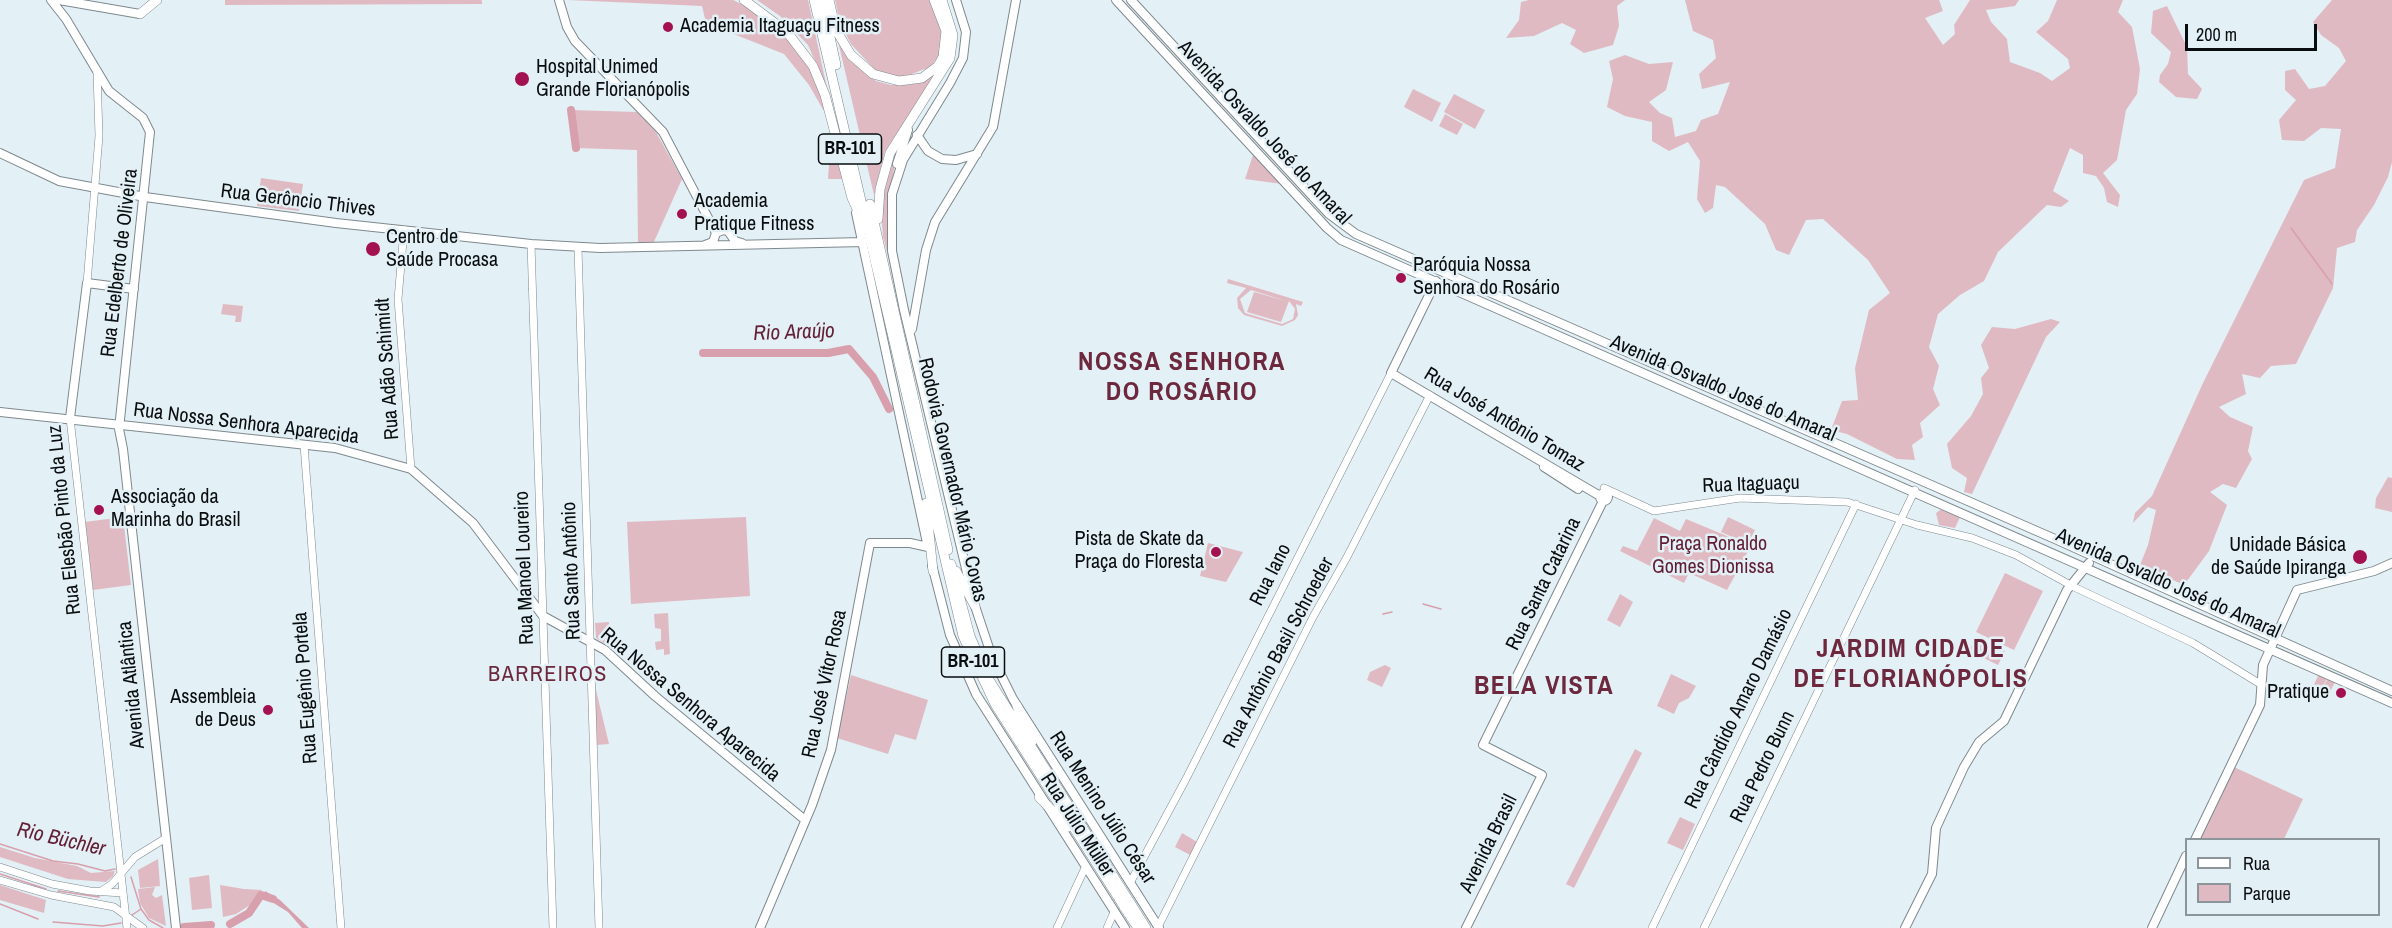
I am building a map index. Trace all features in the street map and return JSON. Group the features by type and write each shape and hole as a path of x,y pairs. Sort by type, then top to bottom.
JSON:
{"highway":[{"path":"140,14 157,0"},
{"path":"744,0 776,22 805,53 820,82 835,129 852,198 875,250"},
{"name":"Rodovia Governador Mário Covas","path":"814,0 875,250 953,601 973,660 995,704 1082,842 1122,902 1146,928"},
{"name":"Rodovia Governador Mário Covas","path":"822,0 962,610 981,665 1138,928"},
{"path":"829,0 836,30 851,55 873,74 899,81 922,78 938,66 943,57 946,31 934,0"},
{"path":"878,236 878,208 886,164 894,146 945,68 953,50 952,24 942,0"},
{"path":"825,47 835,129"},
{"path":"921,459 933,572"},
{"path":"950,558 975,606"},
{"path":"1017,706 1041,764"},
{"path":"1039,797 1082,842"}],"main road":[{"path":"51,0 66,19"},
{"path":"559,0 565,22 575,40 663,132 716,236 724,245 730,241 729,233"},
{"path":"895,179 917,135 950,83 964,51 965,27 956,0"},
{"path":"911,335 930,234 944,204 978,154 995,122 1016,0"},
{"name":"Avenida Osvaldo José do Amaral","path":"1116,0 1336,236 1915,490 2392,703"},
{"name":"Avenida Osvaldo José do Amaral","path":"1131,0 1338,222 1356,234 2055,539 2392,691"},
{"path":"66,19 65,2 140,14"},
{"name":"Rua Edelberto de Oliveira","path":"66,19 112,95 146,122 151,137 119,424"},
{"path":"1181,69 1186,70 1192,66"},
{"path":"1207,98 1208,91 1215,91"},
{"path":"911,335 904,310 890,232 890,206 900,151 914,117"},
{"path":"917,135 933,155 942,159 956,160 978,154"},
{"name":"Rua Gerôncio Thives","path":"0,153 50,178 94,188 145,197 404,231 578,248 745,244"},
{"path":"956,160 969,167"},
{"name":"Rua Júlio Müller","path":"852,198 933,572 956,652 976,694 1002,739 1085,868 1122,902 1125,928"},
{"path":"704,209 735,241 745,244 863,242"},
{"path":"843,241 854,230 857,216"},
{"path":"853,241 860,229"},
{"path":"699,246 716,236 720,230 729,233"},
{"name":"Rua Iano","path":"1391,373 1436,281 1433,273 1440,270"},
{"path":"87,283 134,289"},
{"name":"Rua Elesbão Pinto da Luz","path":"70,418 87,283"},
{"path":"904,310 915,305"},
{"name":"Rua Menino Júlio César","path":"911,335 975,606 995,664 1017,706 1129,881"},
{"path":"1638,369 1636,364 1643,359"},
{"name":"Rua José Antônio Tomaz","path":"1391,373 1538,460 1605,496"},
{"name":"Rua Nossa Senhora Aparecida","path":"0,412 350,451 411,469 473,523 543,616 591,641 805,820"},
{"path":"1758,423 1759,418 1764,416 1785,423"},
{"name":"Avenida Atlântica","path":"119,424 174,928"},
{"path":"1801,440 1828,449 1832,448 1832,442"},
{"name":"Rua Santa Catarina","path":"1542,775 1482,745 1605,496"},
{"path":"910,543 920,535 923,526"},
{"path":"2033,543 2030,538 2034,534 2055,539"},
{"name":"Rua José Vítor Rosa","path":"760,928 805,820 833,742 870,543 910,543"},
{"path":"910,543 928,547"},
{"path":"1905,928 1932,874 1936,828 1964,767 1979,742 2004,721 2070,584 2085,566 2093,561 2107,564"},
{"path":"2196,838 2260,705 2261,671 2297,590 2374,571 2392,563"},
{"path":"2142,591 2164,597 2166,590"},
{"path":"2362,689 2368,683 2392,691"},
{"name":"Avenida Brasil","path":"1466,928 1542,775"},
{"path":"2152,928 2185,860"},
{"name":"Rua Iano","path":"1122,902 1129,881"},
{"name":"Rua Menino Júlio César","path":"1122,902 1158,927"}],"street":[{"name":"Rua Elesbão Pinto da Luz","path":"87,283 99,136 97,72"},
{"name":"Rua Adão Schimidt","path":"404,231 394,299 411,469"},
{"name":"Rua Manoel Loureiro","path":"531,244 553,928"},
{"name":"Rua Santo Antônio","path":"578,248 591,641 596,691 599,928"},
{"name":"Rua Iano","path":"1129,881 1186,778 1391,373"},
{"name":"Rua Antônio Basil Schroeder","path":"1158,927 1313,617 1347,557 1430,395"},
{"name":"Rua Elesbão Pinto da Luz","path":"70,418 127,928"},
{"name":"Rua Eugênio Portela","path":"304,445 341,928"},
{"name":"Rua Pedro Bunn","path":"1704,928 1915,490"},
{"name":"Rua Itaguaçu","path":"1605,496 1659,511 1695,503 1740,498 1856,504 1901,520 1972,538 2007,551 2193,643 2262,685"},
{"name":"Rua Cândido Amaro Damásio","path":"1652,928 1856,504"},
{"path":"100,892 112,884 135,857 164,838"},
{"path":"0,867 52,884 100,892 123,893"},
{"path":"1057,928 1085,868"},
{"path":"0,880 51,895 101,904 126,915 143,928"},
{"path":"51,895 52,884"},
{"name":"Rua Iano","path":"1107,928 1122,902"}],"green space":[{"path":"225,0 481,0 482,4 225,5"},
{"path":"568,0 733,0 748,7 775,25 804,55 821,89 845,179 828,179 831,135 825,113 809,85 784,54 706,23 702,6"},
{"path":"757,0 808,0 827,88 808,45 780,16"},
{"path":"835,0 929,0 940,16 943,44 937,58 930,67 904,77 890,76 875,70 851,44 840,23"},
{"path":"1529,0 1625,0 1617,6 1619,26 1613,45 1584,53 1570,44 1576,30 1562,23 1534,36 1506,38 1519,20 1521,2"},
{"path":"1685,0 1939,0 1943,11 1925,18 1943,45 1955,34 1954,25 1970,0 2019,0 2015,6 1986,10 1991,22 2007,39 2010,62 2040,73 2052,81 2070,68 2068,59 2036,32 2048,21 2057,0 2123,0 2118,12 2132,27 2140,69 2137,94 2126,110 2117,160 2103,173 2120,195 2118,207 2107,202 2104,188 2096,176 2083,173 2083,155 2070,148 2053,191 2069,201 2061,207 2047,205 1998,252 1984,281 1960,295 1938,314 1929,347 1939,366 1933,389 1940,405 1920,423 1923,437 1912,445 1915,460 1897,459 1847,434 1831,430 1842,401 1858,400 1855,368 1869,310 1890,293 1868,260 1823,219 1806,220 1789,255 1776,250 1765,224 1725,187 1716,185 1713,208 1705,213 1697,199 1700,161 1688,142 1669,151 1652,141 1652,122 1625,116 1607,107 1613,79 1609,61 1625,55 1649,64 1673,62 1666,90 1649,102 1660,113 1672,118 1675,137 1696,131 1701,120 1718,114 1730,82 1702,89 1699,74 1716,58 1713,40 1693,31"},
{"path":"2332,0 2392,0 2392,162 2388,177 2374,205 2357,230 2355,242 2337,248 2333,288 2296,364 2271,366 2260,378 2242,374 2246,394 2219,407 2230,417 2253,427 2248,451 2252,459 2236,488 2223,484 2210,492 2227,505 2209,551 2184,585 2140,565 2148,545 2156,510 2148,507 2133,523 2135,513 2152,496 2203,383 2304,180 2335,168 2341,129 2321,128 2304,141 2282,140 2279,120 2296,100 2285,90 2285,71 2295,69 2309,89 2325,86 2346,61 2339,48 2321,35 2313,22"},
{"path":"2167,6 2187,47 2188,74 2202,89 2197,99 2176,97 2159,82 2171,52 2151,33 2153,11"},
{"path":"837,37 852,61 876,81 891,85 907,85 922,82 937,73 885,151 874,195"},
{"path":"1413,89 1441,103 1432,122 1404,107"},
{"path":"1454,94 1485,110 1475,129 1444,112"},
{"path":"571,110 637,112 656,132 682,179 653,244 638,244 637,150 576,148"},
{"path":"1445,114 1463,124 1457,135 1439,126"},
{"path":"904,136 896,157 888,208 892,270 883,237 881,209 883,190 894,153"},
{"path":"1253,155 1282,184 1245,179"},
{"path":"261,178 303,184 299,211 257,206"},
{"path":"1228,279 1303,302 1301,306 1296,304 1298,315 1295,320 1282,326 1244,315 1238,308 1237,298 1246,288 1227,283","holes":["1251,290 1286,301 1254,292 1247,312 1281,322 1289,301 1295,309 1293,319 1282,324 1245,313 1240,299"]},
{"path":"223,304 243,306 241,322 235,322 236,316 221,314"},
{"path":"2051,319 2060,322 2046,337 1972,494 1964,492 1967,478 1952,468 1947,444 1971,416 1983,394 1981,378 1989,368 1981,345 1992,327 2015,329"},
{"path":"2388,477 2392,478 2392,512 2375,508 2376,498"},
{"path":"1943,508 1961,515 1955,528 1939,525 1936,513"},
{"path":"123,517 131,585 93,590 85,522"},
{"path":"746,517 750,596 631,604 627,522"},
{"path":"1728,517 1755,530 1748,544 1721,532"},
{"name":"Praça Ronaldo Gomes Dionissa","path":"1654,518 1680,531 1686,519 1751,546 1727,590 1689,573 1684,583 1620,551 1623,546 1637,551"},
{"path":"1208,543 1243,552 1226,582 1200,576"},
{"path":"2005,573 2043,591 2014,650 1976,632"},
{"path":"1620,594 1633,602 1620,627 1607,620"},
{"path":"668,613 670,654 664,655 664,649 656,650 655,642 661,641 661,629 655,628 654,614"},
{"path":"609,622 610,647 596,638 595,623"},
{"path":"1976,637 2005,651 1998,665 1969,651"},
{"path":"1385,665 1391,668 1382,687 1367,680 1370,672"},
{"path":"1671,674 1696,686 1689,698 1679,703 1674,714 1657,706"},
{"path":"2319,674 2327,678 2321,690 2328,678 2335,682 2327,698 2311,691"},
{"path":"851,675 928,700 916,740 895,734 888,754 837,738"},
{"path":"596,690 609,744 596,745"},
{"path":"1635,749 1642,753 1574,888 1566,884"},
{"path":"2234,767 2303,799 2284,838 2199,838"},
{"path":"1680,817 1695,824 1683,850 1667,843"},
{"path":"1182,833 1199,843 1192,856 1175,847"},
{"path":"0,847 35,858 77,866 91,873 115,871 106,882 68,879 0,857"},
{"path":"158,859 160,886 140,888 138,870"},
{"path":"209,875 212,908 192,910 189,878"},
{"path":"0,885 46,900 44,913 0,900"},
{"path":"220,885 262,890 250,905 236,914 223,917"},
{"path":"155,887 152,895 156,898 162,895 166,926 149,918 140,903 138,889"}],"shaded area":[{"path":"265,891 280,900 309,928 302,928 288,912 264,897"}],"waterway":[{"name":"Rio Araújo","path":"571,110 576,148"},
{"path":"2291,228 2332,284"},
{"name":"Rio Araújo","path":"703,353 828,353 849,349 873,377 889,409"},
{"path":"1423,604 1441,609"},
{"path":"1383,614 1392,612"},
{"name":"Rio Büchler","path":"0,844 53,861 105,871 115,869"},
{"path":"0,874 46,889"},
{"name":"Rio Büchler","path":"131,877 141,909 149,920 163,928"},
{"path":"58,891 99,897"},
{"name":"Rio Büchler","path":"230,924 249,913 261,895 273,899"},
{"path":"0,904 38,919"},
{"path":"132,915 141,909"},
{"path":"53,922 103,926 121,923"},
{"name":"Rio Büchler","path":"184,927 211,925"}],"place":[{"name":"Academia Itaguaçu Fitness","path":"668,27"},
{"name":"Hospital Unimed Grande Florianópolis","path":"522,79"},
{"name":"Academia Pratique Fitness","path":"682,214"},
{"name":"Centro de Saúde Procasa","path":"373,249"},
{"name":"Paróquia Nossa Senhora do Rosário","path":"1401,278"},
{"name":"Associação da Marinha do Brasil","path":"99,510"},
{"name":"Pista de Skate da Praça do Floresta","path":"1216,552"},
{"name":"Unidade Básica de Saúde Ipiranga","path":"2360,557"},
{"name":"Pratique","path":"2341,693"},
{"name":"Assembleia de Deus","path":"268,710"}],"district":[{"name":"NOSSA SENHORA DO ROSÁRIO","path":"1182,378"},
{"name":"JARDIM CIDADE DE FLORIANÓPOLIS","path":"1911,665"},
{"name":"BARREIROS","path":"548,675"},
{"name":"BELA VISTA","path":"1544,687"}]}
